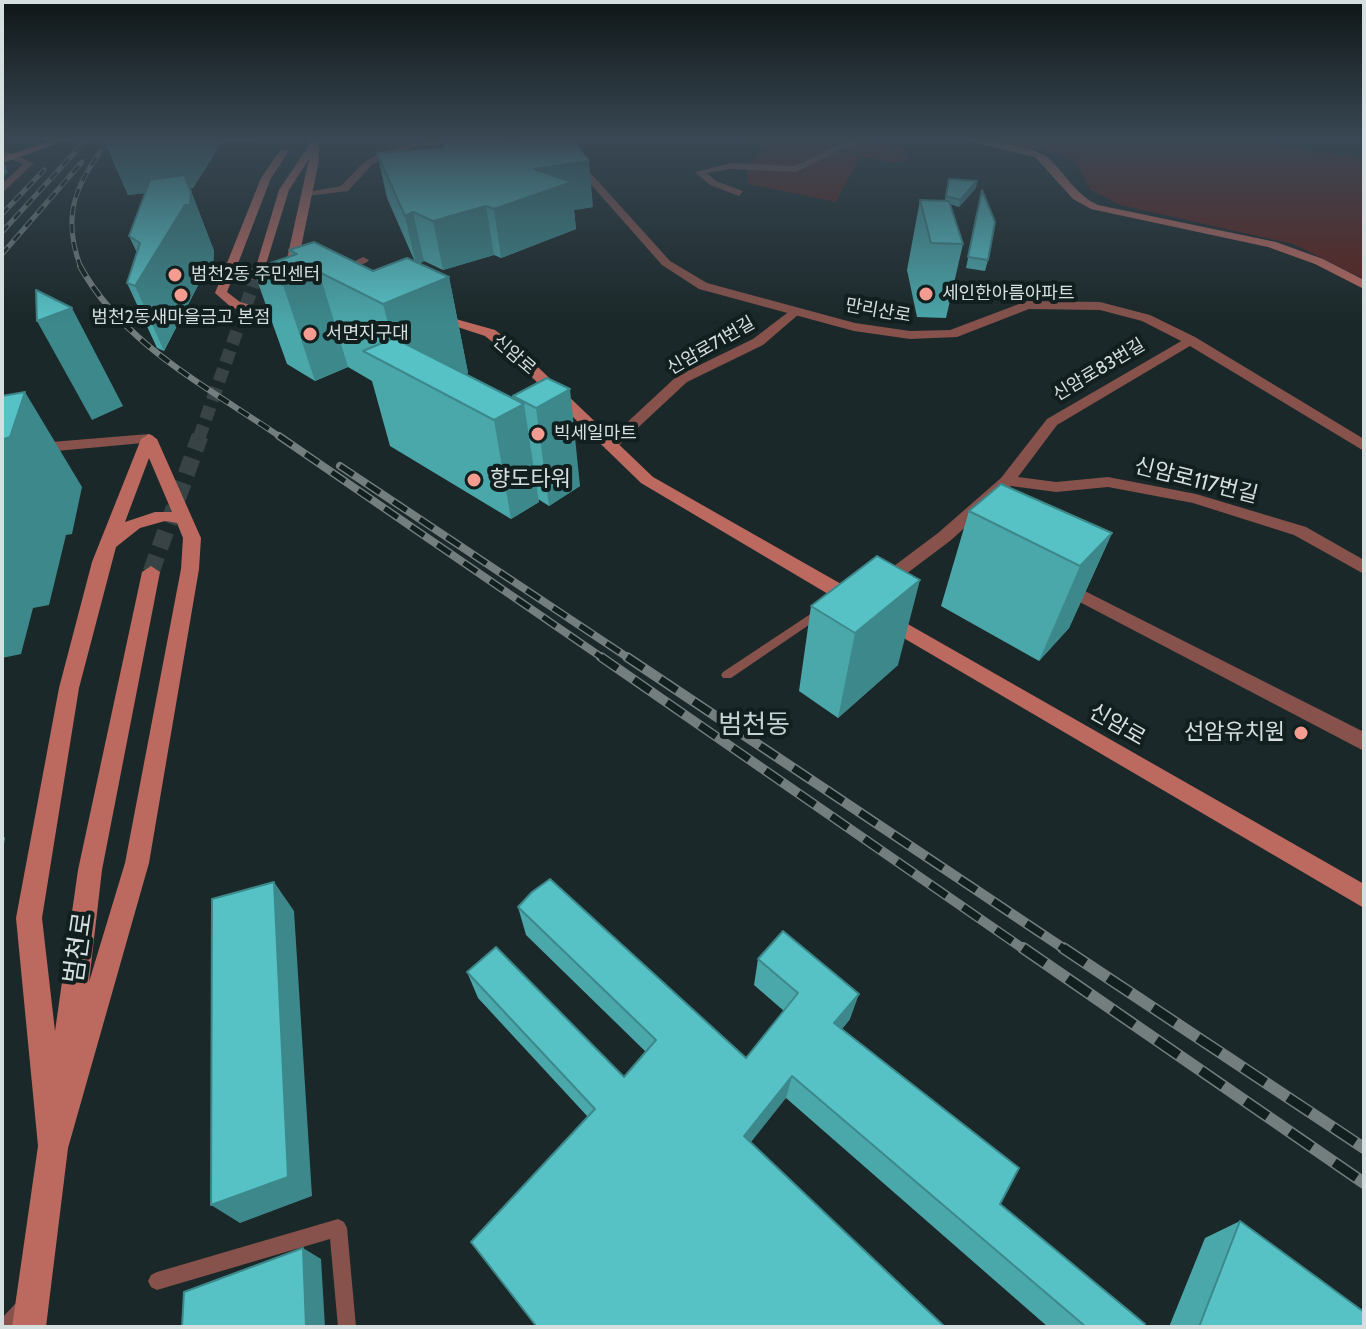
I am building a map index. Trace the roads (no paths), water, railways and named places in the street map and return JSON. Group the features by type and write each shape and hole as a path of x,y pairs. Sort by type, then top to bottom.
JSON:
{"main road":[{"path":"257,200 221,293 236,305 262,310 249,306 244,297 266,280 300,278 288,268 305,200"},
{"path":"266,280 282,200"},
{"path":"1081,200 1124,215 1227,233 1301,253 1364,285"},
{"name":"신암로","path":"421,314 450,318 490,333 514,352 647,480 1364,897"},
{"path":"53,1147 137,863 190,569 192,538 149,439"},
{"path":"53,1147 29,918 69,688 101,562 149,439"},
{"path":"101,562 112,540 124,529 160,517 185,520"},
{"name":"범천로","path":"31,1313 90,870 151,572"}],"street":[{"name":"만리산로","path":"607,200 666,263 703,286 854,327 896,333 952,334 1027,305 1064,303 1100,306 1146,318 1190,340 1364,446"},
{"path":"319,283 363,260"},
{"name":"신암로71번길","path":"610,446 682,379 758,342 795,311"},
{"name":"신암로83번길","path":"851,599 944,537 1007,481 1052,422 1190,340"},
{"path":"2,451 149,439"},
{"name":"신암로117번길","path":"1007,481 1056,487 1108,482 1196,499 1300,531 1364,568"},
{"path":"1040,575 1364,742"}],"lane":[{"path":"727,675 851,599"},
{"path":"157,1281 338,1228 347,1327"},
{"path":"6,1327 31,1313"}],"tunnel":[{"path":"199,438 256,277"},
{"path":"151,572 200,436"}],"railway":[{"path":"2,214 15,200"},
{"path":"2,232 31,200"},
{"path":"2,254 49,200"},
{"path":"75,200 72,231 81,267"},
{"path":"81,267 98,294 144,342 198,383 280,437"},
{"path":"280,437 604,659"},
{"path":"340,466 629,658"},
{"path":"601,657 1025,950"},
{"path":"629,658 1064,949"},
{"path":"1023,948 1364,1183"},
{"path":"1064,949 1364,1148"}],"place":[{"name":"범천2동 주민센터","path":"175,275"},
{"name":"세인한아름아파트","path":"926,294"},
{"name":"범천2동새마을금고 본점","path":"181,295"},
{"name":"서면지구대","path":"310,334"},
{"name":"빅세일마트","path":"538,434"},
{"name":"향도타워","path":"474,480"},
{"name":"선암유치원","path":"1301,733"}],"district":[{"name":"범천동","path":"754,725"}]}
